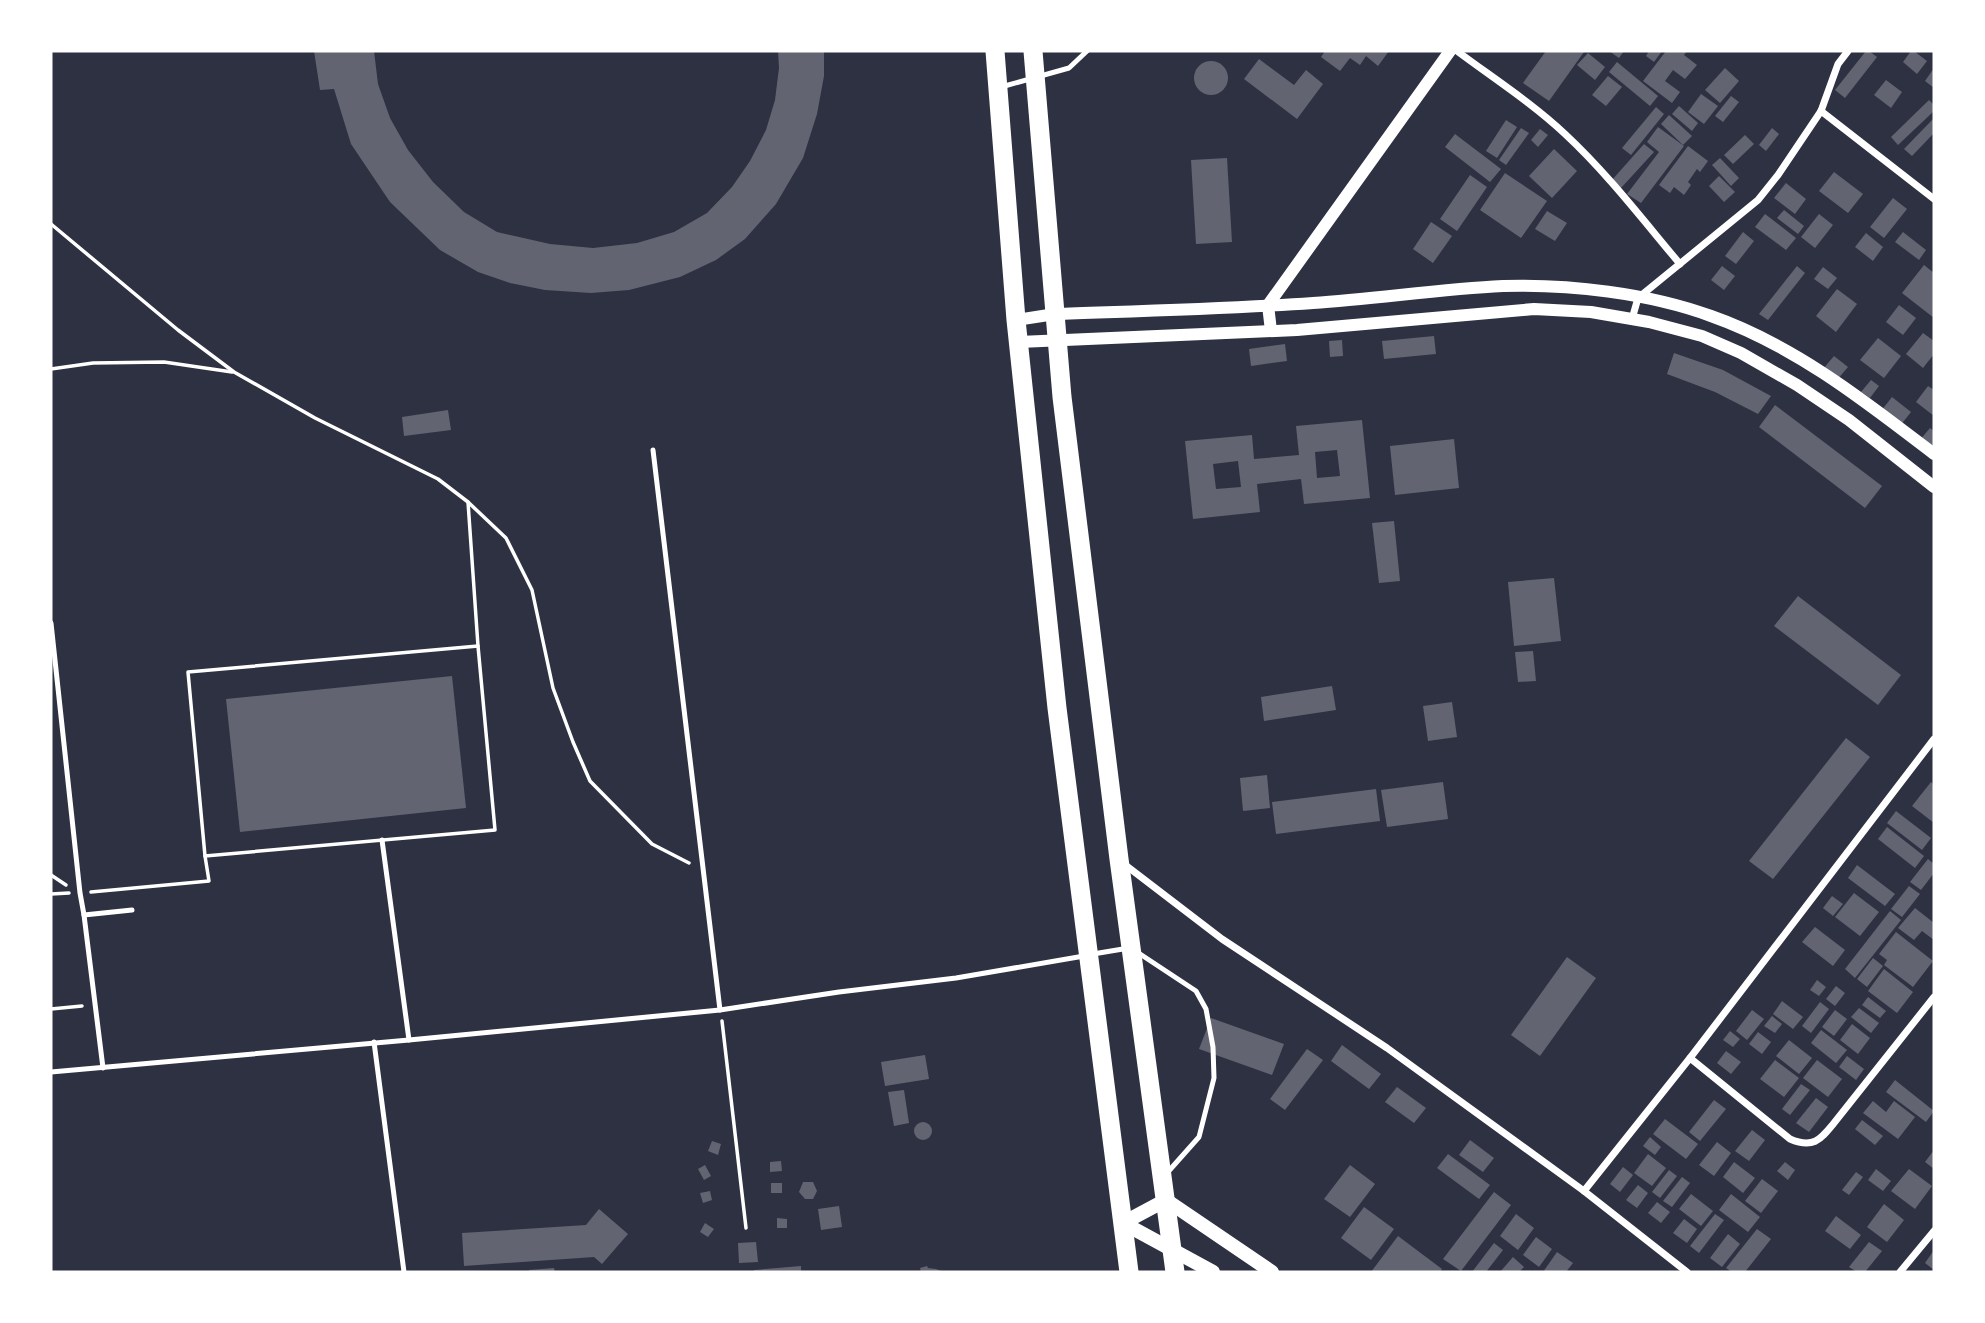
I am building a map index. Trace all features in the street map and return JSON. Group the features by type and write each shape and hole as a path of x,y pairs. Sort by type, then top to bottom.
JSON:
{"highway":[{"path":"995,51 1016,320 1057,708 1129,1272"},
{"path":"1033,51 1057,341 1130,948 1175,1272"}],"main road":[{"path":"1123,1223 1166,1200 1272,1272"},
{"path":"1123,1223 1213,1272"}],"street":[{"path":"1271,331 1268,305 1450,51"},
{"path":"1457,51 1566,134 1634,208 1680,264"},
{"path":"1632,319 1638,298 1758,200 1821,111 1838,64 1848,51"},
{"path":"1821,111 1934,199"},
{"path":"1016,320 1055,314 1313,303 1502,286 1582,290 1638,298 1711,316 1759,336 1862,398 1934,454"},
{"path":"1019,342 1271,331 1534,309 1591,312 1702,336 1741,354 1797,385 1849,421 1934,487"},
{"path":"1584,1191 1690,1058 1934,738"},
{"path":"1119,859 1222,939 1387,1048 1584,1191 1687,1272"},
{"path":"1690,1058 1790,1139 1811,1144 1822,1137 1834,1123 1934,997"},
{"path":"1900,1272 1934,1232"}],"lane":[{"path":"998,88 1069,68 1087,51"},
{"path":"653,450 720,1010"},
{"path":"51,623 80,893 103,1068"},
{"path":"382,840 409,1040"},
{"path":"85,915 132,910"},
{"path":"51,1072 720,1010 956,978 1130,948 1196,991 1206,1009 1213,1047 1214,1077 1199,1137 1163,1178"},
{"path":"374,1042 404,1272"}],"path":[{"path":"51,224 148,306 234,372 315,418 438,479 468,502 506,538 532,590 553,688 590,781 652,844 704,870"},
{"path":"51,369 93,363 164,362 234,372"},
{"path":"205,856 495,830 468,502"},
{"path":"51,894 209,881 188,672 478,646"},
{"path":"51,1009 94,1004"},
{"path":"720,1010 747,1227"}],"building":[{"path":"314,51 374,51 378,84 390,118 408,150 433,182 464,212 497,232 550,244 593,248 637,243 674,232 707,213 732,187 750,161 766,130 775,100 778,51 824,51 824,76 817,114 803,158 776,204 745,239 716,260 680,277 629,290 591,293 545,290 510,283 478,272 440,250 390,202 351,144 334,89 320,90"},
{"path":"1325,51 1389,51 1378,66 1366,56 1360,65 1350,58 1340,71 1321,57"},
{"path":"1546,51 1584,52 1549,101 1523,83"},
{"path":"1609,51 1624,51 1619,58"},
{"path":"1649,51 1662,51 1654,62 1646,56"},
{"path":"1666,51 1687,51 1684,55 1697,65 1685,79 1673,70 1665,81 1680,92 1672,103 1643,81"},
{"path":"1866,51 1877,57 1845,98 1835,90"},
{"path":"1911,51 1927,61 1917,74 1903,62"},
{"path":"1588,53 1605,67 1595,80 1577,65"},
{"path":"1259,59 1294,85 1306,70 1323,84 1297,119 1244,79"},
{"path":"1211,61 1223,66 1228,78 1223,90 1211,95 1199,90 1194,78 1199,66"},
{"path":"1617,62 1658,96 1650,106 1609,72"},
{"path":"1725,68 1739,81 1720,103 1705,90"},
{"path":"1934,68 1934,88 1925,81"},
{"path":"1608,76 1622,87 1606,106 1592,95"},
{"path":"1886,80 1902,92 1891,108 1874,95"},
{"path":"1701,94 1718,106 1704,124 1688,112"},
{"path":"1731,96 1739,102 1723,122 1715,116"},
{"path":"1929,100 1934,105 1934,111 1898,145 1891,137"},
{"path":"1679,106 1698,123 1692,131 1672,114"},
{"path":"1656,107 1664,114 1631,155 1622,148"},
{"path":"1669,115 1692,136 1683,145 1661,124"},
{"path":"1934,118 1934,133 1912,156 1904,149"},
{"path":"1506,120 1517,127 1497,158 1486,151"},
{"path":"1658,127 1684,146 1641,203 1627,194 1659,152 1647,142"},
{"path":"1521,128 1529,133 1506,165 1499,160"},
{"path":"1772,128 1779,134 1766,151 1759,145"},
{"path":"1540,129 1548,135 1538,147 1531,140"},
{"path":"1455,134 1501,169 1490,182 1445,147"},
{"path":"1745,135 1754,144 1733,164 1724,155"},
{"path":"1644,144 1654,152 1621,188 1612,180"},
{"path":"1688,146 1708,161 1700,172 1697,169 1688,182 1691,185 1684,195 1674,187 1670,193 1659,185"},
{"path":"1554,149 1577,171 1552,198 1529,176"},
{"path":"1227,158 1232,242 1196,244 1191,160"},
{"path":"1720,158 1739,178 1731,186 1712,165"},
{"path":"1834,172 1863,194 1848,213 1819,191"},
{"path":"1505,173 1547,201 1521,238 1480,210"},
{"path":"1470,175 1487,187 1457,231 1440,219"},
{"path":"1719,176 1735,192 1724,202 1709,186"},
{"path":"1786,183 1806,199 1795,214 1774,198"},
{"path":"1893,198 1907,209 1884,238 1870,227"},
{"path":"1784,210 1804,226 1798,234 1777,218"},
{"path":"1547,211 1567,223 1555,241 1535,229"},
{"path":"1765,214 1796,238 1786,250 1755,227"},
{"path":"1819,214 1833,225 1815,248 1801,237"},
{"path":"1431,222 1452,236 1433,263 1413,249"},
{"path":"1743,232 1754,241 1736,264 1725,256"},
{"path":"1903,232 1926,250 1919,260 1895,242"},
{"path":"1866,233 1883,247 1873,261 1855,247"},
{"path":"1924,265 1934,273 1934,318 1902,293"},
{"path":"1722,266 1735,276 1724,290 1711,280"},
{"path":"1797,266 1805,273 1768,320 1759,314"},
{"path":"1823,267 1837,278 1828,289 1814,279"},
{"path":"1837,289 1857,304 1836,332 1816,316"},
{"path":"1899,305 1916,318 1903,335 1886,322"},
{"path":"1923,333 1934,341 1934,354 1923,368 1906,354"},
{"path":"1434,336 1436,354 1384,359 1382,341"},
{"path":"1878,338 1901,356 1884,378 1860,360"},
{"path":"1342,340 1343,356 1330,357 1329,341"},
{"path":"1285,344 1287,361 1251,366 1249,349"},
{"path":"1674,353 1723,370 1771,396 1758,414 1715,392 1667,374"},
{"path":"1834,356 1848,367 1837,380 1823,369"},
{"path":"1871,380 1879,386 1870,398 1861,392"},
{"path":"1928,386 1934,390 1934,416 1916,402"},
{"path":"1892,397 1911,412 1900,426 1881,411"},
{"path":"1775,405 1882,486 1865,508 1759,427"},
{"path":"448,410 451,430 404,436 402,417"},
{"path":"1362,420 1370,498 1304,504 1301,479 1257,484 1260,512 1193,519 1185,441 1252,435 1254,459 1299,455 1296,426","holes":["1337,450 1340,476 1317,478 1315,452","1238,461 1241,487 1216,489 1213,464"]},
{"path":"1930,428 1934,431 1934,450 1919,441"},
{"path":"1454,439 1459,488 1395,495 1390,446"},
{"path":"1394,521 1400,581 1379,583 1372,523"},
{"path":"1554,578 1561,641 1514,646 1508,582"},
{"path":"1798,596 1901,675 1878,705 1774,626"},
{"path":"1533,651 1536,681 1518,682 1515,652"},
{"path":"452,676 466,808 240,832 226,699"},
{"path":"1332,686 1336,710 1264,721 1261,697"},
{"path":"1452,702 1457,737 1428,741 1423,706"},
{"path":"1846,738 1870,757 1773,879 1749,861"},
{"path":"1267,775 1270,808 1243,811 1240,778"},
{"path":"1443,782 1448,819 1387,827 1381,790"},
{"path":"1931,782 1934,785 1934,823 1912,806"},
{"path":"1376,789 1380,821 1276,834 1272,802"},
{"path":"1896,811 1931,838 1922,850 1887,823"},
{"path":"1887,827 1924,856 1915,868 1878,839"},
{"path":"1928,859 1934,864 1934,873 1921,890 1910,882"},
{"path":"1857,865 1895,894 1885,906 1848,878"},
{"path":"1909,886 1920,894 1902,917 1891,909"},
{"path":"1854,893 1879,912 1860,936 1835,917"},
{"path":"1832,896 1843,904 1833,916 1823,908"},
{"path":"1915,908 1934,923 1934,940 1922,931 1914,940 1898,928"},
{"path":"1890,911 1901,920 1855,978 1845,969"},
{"path":"1815,927 1845,950 1833,966 1802,942"},
{"path":"1896,932 1933,961 1913,987 1884,965 1887,960 1879,954"},
{"path":"1567,957 1596,978 1540,1056 1511,1035"},
{"path":"1873,958 1883,966 1867,987 1857,979"},
{"path":"1884,969 1913,992 1897,1013 1868,991"},
{"path":"1817,980 1826,987 1819,996 1810,990"},
{"path":"1836,986 1845,993 1835,1006 1826,999"},
{"path":"1868,997 1886,1011 1880,1018 1862,1005"},
{"path":"1782,1001 1803,1017 1793,1029 1773,1014"},
{"path":"1820,1002 1829,1009 1811,1033 1802,1026"},
{"path":"1859,1008 1879,1023 1871,1033 1851,1017"},
{"path":"1752,1010 1764,1019 1747,1040 1736,1031"},
{"path":"1835,1010 1847,1019 1834,1036 1822,1027"},
{"path":"1772,1016 1782,1024 1775,1033 1764,1026"},
{"path":"1211,1018 1284,1044 1272,1075 1199,1049"},
{"path":"1852,1024 1870,1038 1858,1054 1840,1040"},
{"path":"1821,1030 1847,1050 1836,1063 1811,1043"},
{"path":"1730,1031 1740,1039 1733,1047 1723,1040"},
{"path":"1758,1032 1771,1042 1762,1054 1749,1044"},
{"path":"1789,1040 1812,1058 1799,1074 1776,1056"},
{"path":"1342,1045 1381,1074 1369,1089 1331,1061"},
{"path":"1307,1049 1323,1060 1285,1110 1270,1099"},
{"path":"1726,1051 1741,1062 1731,1074 1717,1063"},
{"path":"925,1055 929,1079 885,1086 881,1062"},
{"path":"1847,1056 1864,1069 1856,1080 1839,1067"},
{"path":"1775,1060 1799,1078 1784,1097 1760,1079"},
{"path":"1817,1060 1842,1079 1828,1097 1803,1078"},
{"path":"1895,1080 1934,1111 1926,1122 1886,1092"},
{"path":"1801,1084 1810,1090 1790,1115 1782,1109"},
{"path":"1397,1087 1426,1108 1414,1123 1385,1102"},
{"path":"904,1090 909,1123 894,1126 888,1092"},
{"path":"1816,1098 1828,1107 1809,1132 1796,1123"},
{"path":"1714,1100 1726,1109 1700,1141 1689,1132"},
{"path":"1873,1101 1886,1112 1894,1101 1915,1117 1898,1139 1863,1113"},
{"path":"1665,1119 1698,1144 1686,1159 1653,1134"},
{"path":"1862,1120 1883,1136 1875,1145 1855,1129"},
{"path":"923,1122 929,1125 932,1131 929,1137 923,1140 917,1137 914,1131 917,1125"},
{"path":"1752,1130 1765,1140 1749,1161 1735,1151"},
{"path":"1650,1137 1661,1147 1655,1155 1643,1146"},
{"path":"1470,1140 1494,1158 1483,1172 1459,1155"},
{"path":"712,1141 721,1144 718,1155 708,1151"},
{"path":"1717,1142 1731,1153 1714,1176 1699,1165"},
{"path":"1934,1150 1934,1169 1925,1162"},
{"path":"1448,1154 1490,1185 1479,1199 1437,1168"},
{"path":"1648,1154 1666,1168 1652,1186 1634,1173"},
{"path":"781,1161 782,1171 770,1172 770,1162"},
{"path":"1734,1162 1755,1178 1743,1193 1723,1177"},
{"path":"1785,1162 1795,1170 1788,1180 1777,1171"},
{"path":"705,1165 711,1176 704,1180 698,1169"},
{"path":"1350,1165 1375,1184 1350,1217 1324,1199"},
{"path":"1623,1167 1633,1175 1620,1192 1610,1184"},
{"path":"1876,1169 1891,1181 1883,1191 1868,1180"},
{"path":"1909,1169 1932,1186 1915,1209 1891,1191"},
{"path":"1669,1170 1677,1176 1660,1198 1652,1192"},
{"path":"1856,1172 1863,1177 1849,1195 1842,1190"},
{"path":"1682,1177 1690,1183 1672,1207 1663,1201"},
{"path":"1762,1179 1778,1191 1761,1213 1745,1201"},
{"path":"803,1182 813,1182 817,1191 813,1199 805,1199 799,1192"},
{"path":"771,1183 782,1183 782,1193 771,1193"},
{"path":"1638,1185 1648,1193 1637,1208 1626,1200"},
{"path":"710,1191 712,1200 703,1203 700,1193"},
{"path":"1494,1192 1511,1205 1461,1271 1443,1259"},
{"path":"1691,1194 1713,1211 1701,1226 1679,1209"},
{"path":"1731,1194 1760,1217 1748,1232 1719,1210"},
{"path":"1657,1202 1670,1212 1661,1223 1648,1213"},
{"path":"1884,1204 1904,1220 1887,1242 1867,1227"},
{"path":"839,1206 842,1227 821,1230 818,1209"},
{"path":"1364,1207 1394,1229 1371,1260 1341,1238"},
{"path":"599,1209 628,1234 602,1264 594,1257 464,1266 462,1233 586,1225"},
{"path":"1516,1214 1534,1228 1518,1250 1500,1236"},
{"path":"1715,1214 1724,1220 1699,1253 1690,1246"},
{"path":"1836,1216 1861,1235 1850,1249 1825,1231"},
{"path":"777,1218 787,1219 787,1228 777,1228"},
{"path":"1684,1219 1697,1229 1687,1243 1673,1233"},
{"path":"705,1223 714,1229 708,1237 700,1232"},
{"path":"1757,1229 1771,1239 1745,1272 1732,1272 1726,1268"},
{"path":"1728,1234 1740,1244 1722,1267 1710,1258"},
{"path":"1398,1236 1442,1269 1440,1272 1371,1272"},
{"path":"1536,1237 1552,1249 1539,1267 1523,1255"},
{"path":"756,1242 758,1262 739,1263 738,1243"},
{"path":"1869,1242 1882,1251 1865,1272 1857,1272 1849,1267"},
{"path":"1494,1243 1503,1250 1486,1272 1472,1272"},
{"path":"1934,1250 1934,1270 1925,1263"},
{"path":"1557,1252 1573,1263 1566,1272 1543,1272"},
{"path":"1513,1257 1524,1267 1519,1272 1500,1272"},
{"path":"801,1266 801,1272 754,1272 754,1270"},
{"path":"927,1266 944,1272 921,1272 920,1268"},
{"path":"554,1268 555,1272 529,1272 529,1270"}]}
